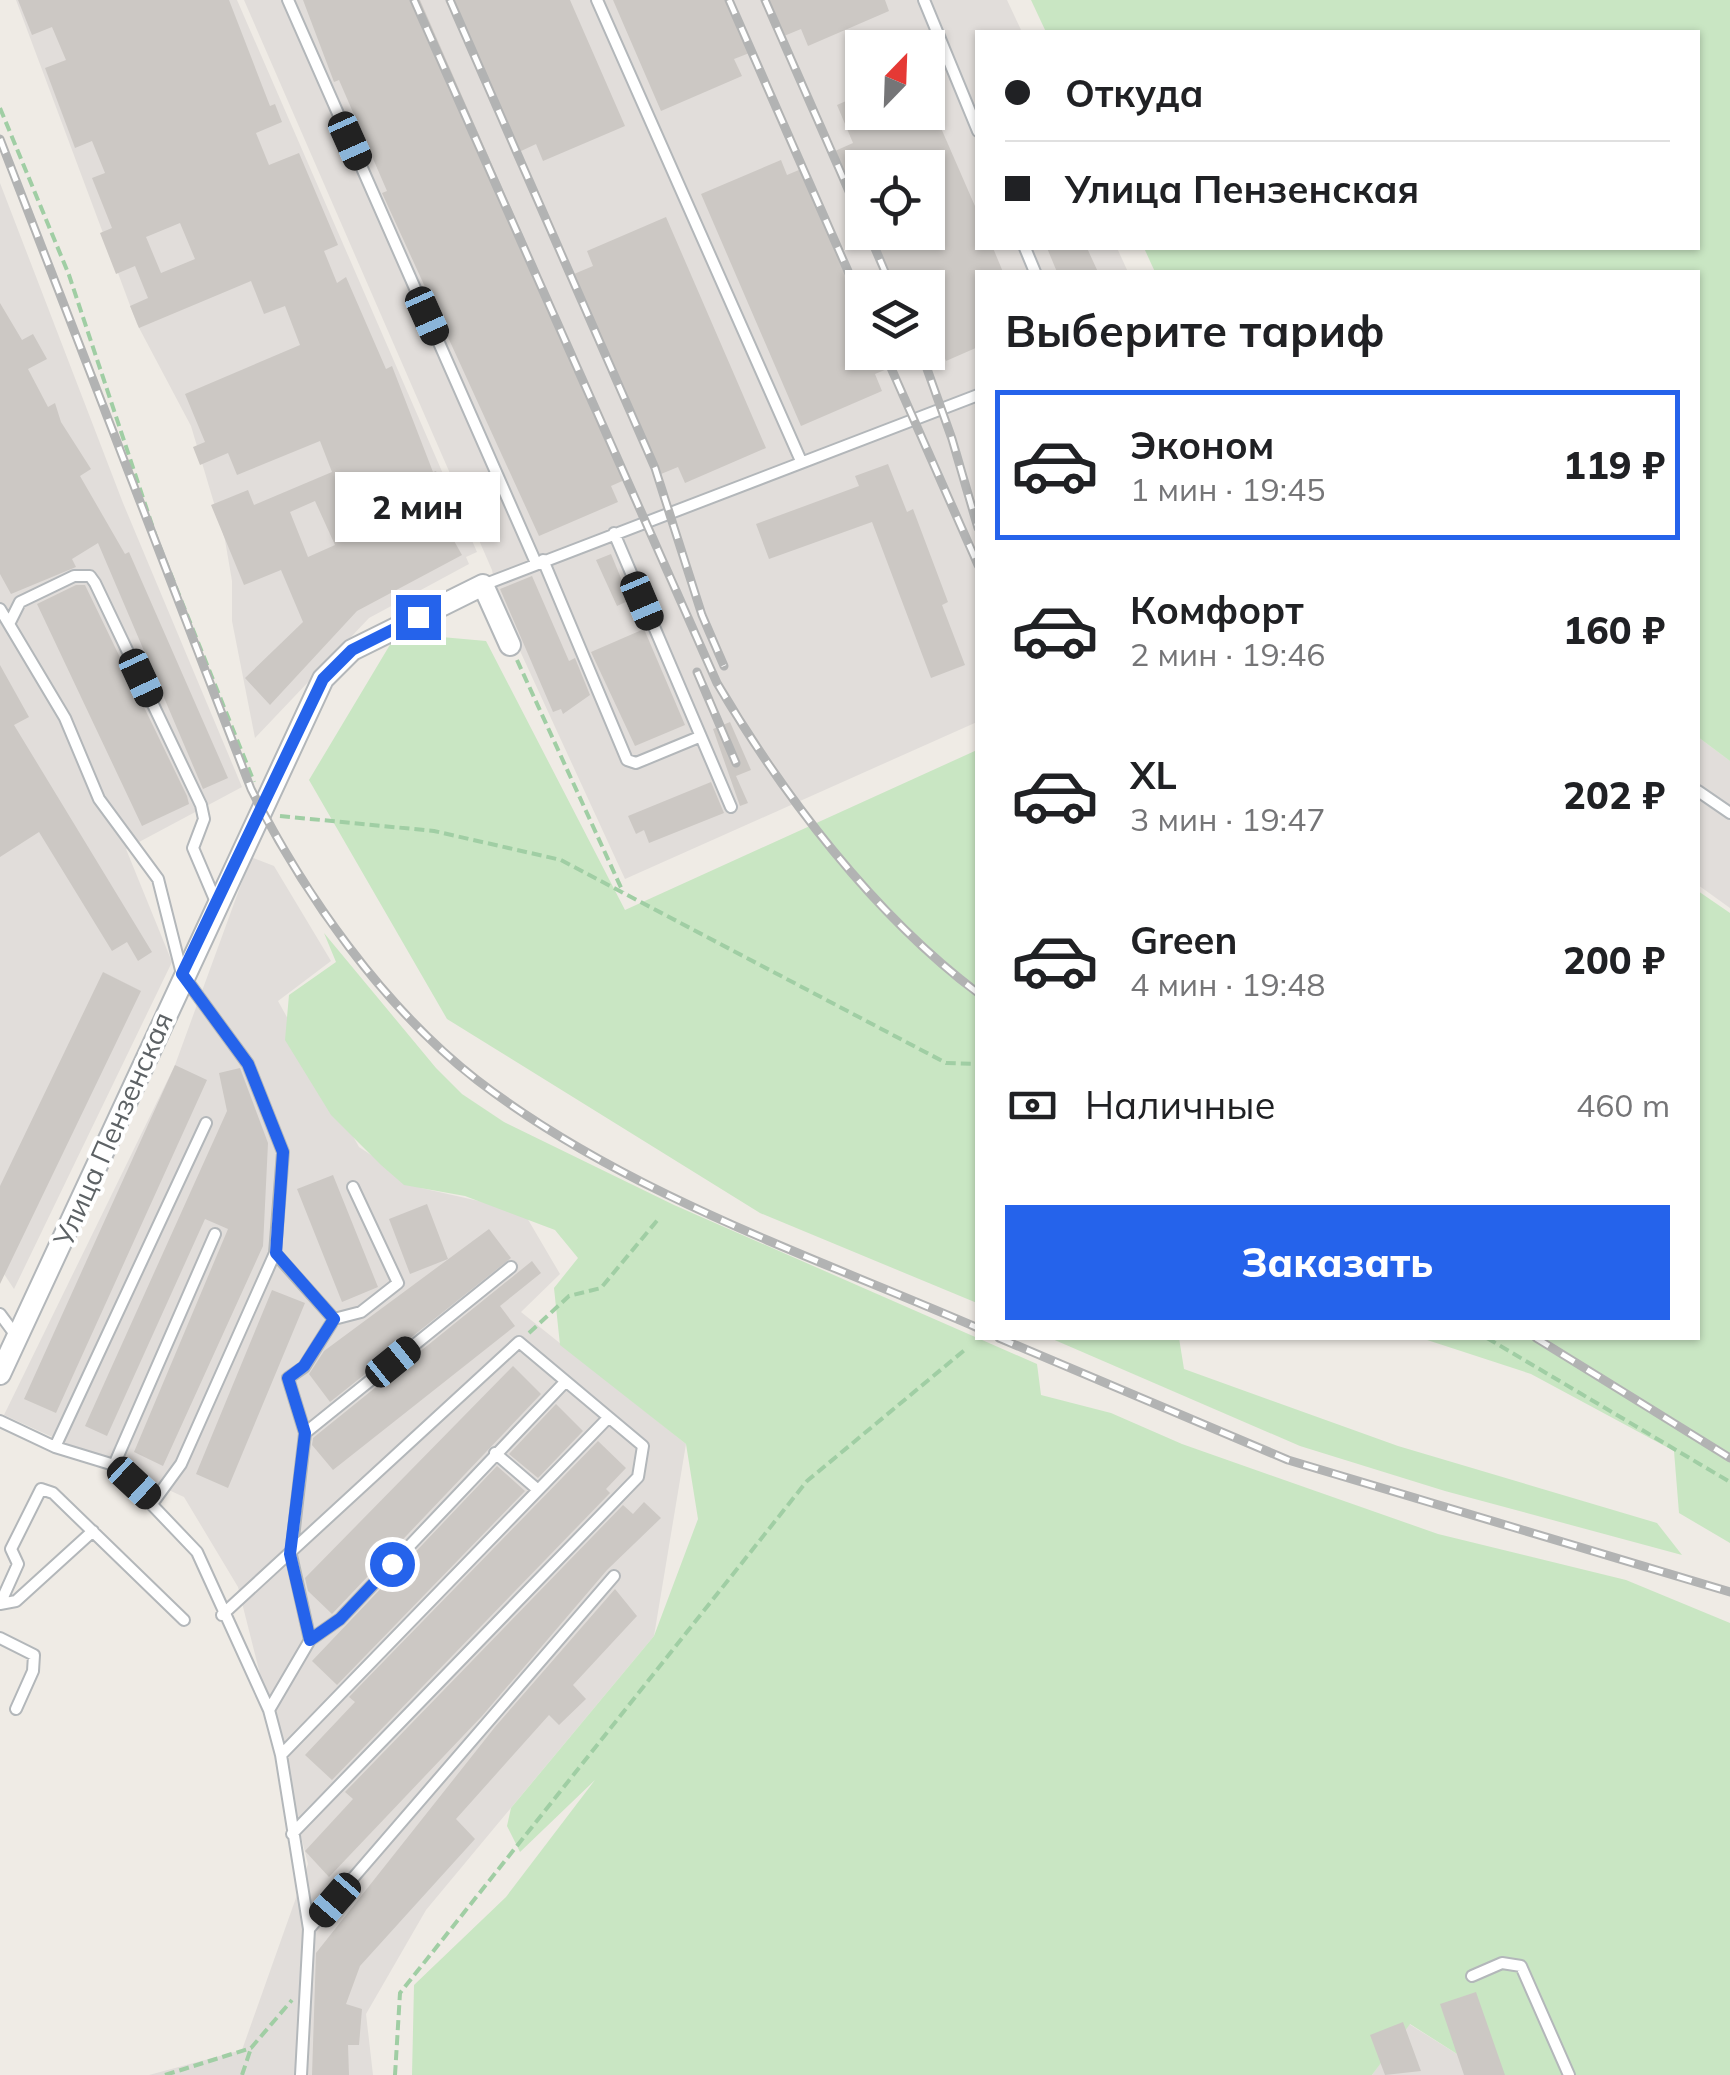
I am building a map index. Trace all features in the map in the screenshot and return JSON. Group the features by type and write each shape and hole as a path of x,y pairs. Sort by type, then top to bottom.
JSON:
{"street":[{"name":"Улица Пензенская","path":"0,1374 182,974 331,668 352,650 483,585"},
{"path":"483,585 510,645"}],"lane":[{"path":"288,0 627,760 636,763 699,737"},
{"path":"597,0 801,461"},
{"path":"924,0 975,124"},
{"path":"483,585 975,396"},
{"path":"614,533 731,807"},
{"path":"9,624 20,602 74,576 90,576 204,812 192,848 216,903"},
{"path":"0,609 65,718 99,799 158,879 182,974 248,1064 283,1152 276,1253 181,1464 154,1502"},
{"path":"1700,793 1730,813"},
{"path":"55,1447 206,1123"},
{"path":"310,1640 290,1554 305,1433 288,1378 304,1366 334,1319 361,1312 398,1283 353,1187"},
{"path":"114,1464 214,1234"},
{"path":"276,1253 334,1319"},
{"path":"305,1433 511,1267"},
{"path":"0,1314 18,1338"},
{"path":"222,1615 519,1342 643,1446 638,1477 292,1834"},
{"path":"269,1710 310,1640 340,1619 565,1382"},
{"path":"281,1755 608,1418"},
{"path":"0,1420 55,1447 114,1464 154,1502 197,1552 222,1615 269,1710 281,1755 310,1930 301,2075"},
{"path":"495,1453 537,1489"},
{"path":"0,1604 18,1564 11,1549 37,1491 53,1494 184,1620"},
{"path":"0,1604 16,1601 92,1531"},
{"path":"310,1930 614,1576"},
{"path":"0,1638 34,1655 33,1671 16,1709"},
{"path":"1472,1976 1502,1963 1520,1966 1569,2075"}],"path":[{"path":"0,108 69,276 157,540 263,804 285,818 434,831 561,860 946,1063 975,1064"},
{"path":"510,645 623,892"},
{"path":"519,1342 568,1296 601,1288 660,1217"},
{"path":"1490,1340 1730,1482"},
{"path":"395,2075 400,1994 807,1481 967,1348"},
{"path":"242,2075 251,2048 308,1981"},
{"path":"165,2075 251,2048"}],"shaded area":[{"path":"16,0 237,0 477,552 466,557 469,564 369,618 255,738 232,621 232,581 225,540 191,426 137,324"},
{"path":"244,0 1007,0 1021,30 975,30 975,250 1118,250 1127,270 975,270 975,723 625,879 498,603 492,570"},
{"path":"0,183 123,503 242,787 126,849 172,962 14,1289 0,1268"},
{"path":"1700,738 1730,761 1730,908 1700,886"},
{"path":"251,857 274,866 331,961 278,1001 359,1147 421,1188 523,1211 560,1274 521,1312 686,1444 654,1636 426,1910 366,2014 373,2075 149,2075 242,2050 308,1864 238,1587 184,1497 4,1415 175,1065"},
{"path":"1409,2024 1484,2071 1490,2075 1372,2075"}],"green space":[{"path":"1031,0 1730,0 1730,761 1700,738 1700,270 1154,270 1145,250 1700,250 1700,30 1045,30"},
{"path":"397,633 486,641 625,910 975,751 975,1302 760,1213 447,1019 309,780"},
{"path":"1700,892 1730,913 1730,1543 1679,1513 1674,1451 1531,1374 1427,1340 1700,1340"},
{"path":"324,933 436,1068 462,1094 504,1122 674,1205 1037,1364 1041,1395 1111,1413 1182,1444 1438,1534 1626,1580 1730,1623 1730,2075 1490,2075 1410,2024 1372,2075 412,2075 414,1985 506,1897 595,1780 520,1852 507,1826 511,1808 654,1636 698,1519 686,1444 560,1345 554,1288 578,1258 555,1230 465,1196 404,1185 331,1115 285,1040 289,995 336,962"},
{"path":"1055,1340 1179,1340 1184,1369 1398,1446 1657,1523 1682,1555 1445,1491 1300,1446"}],"building":[{"path":"18,0 229,0 270,106 275,104 282,122 256,133 269,165 299,153 338,245 324,251 337,283 346,277 386,369 392,366 433,472 436,471 458,516 444,523 462,555 357,611 270,705 245,678 303,622 281,570 244,585 211,505 248,490 254,505 332,472 320,441 237,475 228,453 200,465 193,447 205,442 185,394 300,345 285,306 264,314 251,281 139,328 130,306 148,298 135,266 116,274 100,233 112,228 92,178 105,173 92,141 75,148 45,68 66,60 52,27 32,35","holes":["180,223 195,259 161,273 146,237","315,501 335,545 308,557 290,512"]},
{"path":"303,0 420,0 629,478 611,486 618,502 539,536 382,193 387,191 339,80 334,82"},
{"path":"454,0 570,0 625,126 543,161 536,144 519,152"},
{"path":"613,0 729,0 752,52 734,59 742,76 661,111"},
{"path":"768,0 885,0 889,11 808,46 801,29 784,36"},
{"path":"845,101 845,124 837,105"},
{"path":"848,130 942,130 975,206 975,250 994,250 1002,270 975,270 975,348 945,359 945,270 886,270 878,250 945,250 945,150 845,150 845,175 835,151 853,143"},
{"path":"781,160 787,175 806,167 850,270 845,270 845,370 885,370 875,374 882,391 801,426 701,194"},
{"path":"666,217 766,448 685,483 678,467 661,474 574,274 593,266 587,251"},
{"path":"1048,250 1088,250 1097,270 1056,270"},
{"path":"0,303 22,340 33,334 47,359 28,369 48,407 55,403 61,422 91,469 80,476 125,554 129,552 228,778 203,789 98,543 72,559 76,567 11,594 0,574"},
{"path":"888,464 907,512 913,509 948,602 942,605 965,665 931,678 872,522 769,559 756,524 859,486 855,476"},
{"path":"611,554 630,600 617,606 596,560"},
{"path":"532,576 569,661 575,658 590,695 563,714 561,709 553,712 500,589"},
{"path":"76,585 85,585 187,796 189,804 142,826 37,604"},
{"path":"644,629 685,725 635,746 591,652"},
{"path":"0,665 29,717 14,725 152,952 138,961 127,942 112,951 39,832 0,857"},
{"path":"730,722 751,770 736,776 748,803 740,806 713,729"},
{"path":"711,782 724,813 649,843 644,830 636,834 628,816"},
{"path":"103,972 141,991 0,1284 0,1186"},
{"path":"175,1065 207,1080 56,1413 24,1399"},
{"path":"240,1068 268,1143 263,1246 163,1466 134,1452 228,1229 205,1219 107,1436 85,1426 227,1111 219,1073"},
{"path":"333,1175 378,1287 342,1302 297,1189"},
{"path":"427,1204 448,1259 410,1274 389,1219"},
{"path":"489,1229 511,1258 330,1402 309,1374 324,1351"},
{"path":"532,1261 541,1273 500,1306 515,1326 333,1470 312,1445 313,1438"},
{"path":"272,1290 305,1303 228,1488 196,1474"},
{"path":"513,1366 541,1394 332,1614 308,1591 305,1578"},
{"path":"556,1404 583,1431 538,1478 509,1454"},
{"path":"598,1441 626,1468 606,1489 610,1493 332,1780 305,1755 355,1702 349,1697"},
{"path":"497,1466 525,1491 337,1685 312,1661"},
{"path":"644,1502 661,1518 607,1570 482,1716 329,1877 305,1851 353,1799 345,1792 623,1505 633,1514"},
{"path":"615,1589 637,1616 573,1685 586,1699 559,1725 549,1715 456,1819 475,1839 360,1966 346,2004 362,2009 359,2045 348,2045 349,2075 312,2075 316,1953 495,1727"},
{"path":"1476,1992 1505,2075 1464,2075 1440,2004"},
{"path":"1403,2022 1421,2071 1385,2075 1370,2035"}],"railway":[{"path":"414,0 717,683 771,768 833,850 902,927 975,991"},
{"path":"450,0 655,468 702,615 724,666"},
{"path":"729,0 848,270"},
{"path":"765,0 845,182"},
{"path":"0,139 251,789 295,869 378,984 442,1051 477,1080 594,1156 719,1219 975,1327"},
{"path":"876,250 884,270"},
{"path":"892,370 975,558"},
{"path":"927,370 975,518"},
{"path":"697,672 736,763"},
{"path":"1004,1340 1288,1460 1730,1592"},
{"path":"1539,1340 1730,1458"}],"route":[{"path":"392,1564 340,1619 310,1640 290,1554 305,1433 288,1378 304,1366 334,1319 276,1253 283,1152 248,1064 182,974 323,679 352,650 418,617"}]}
